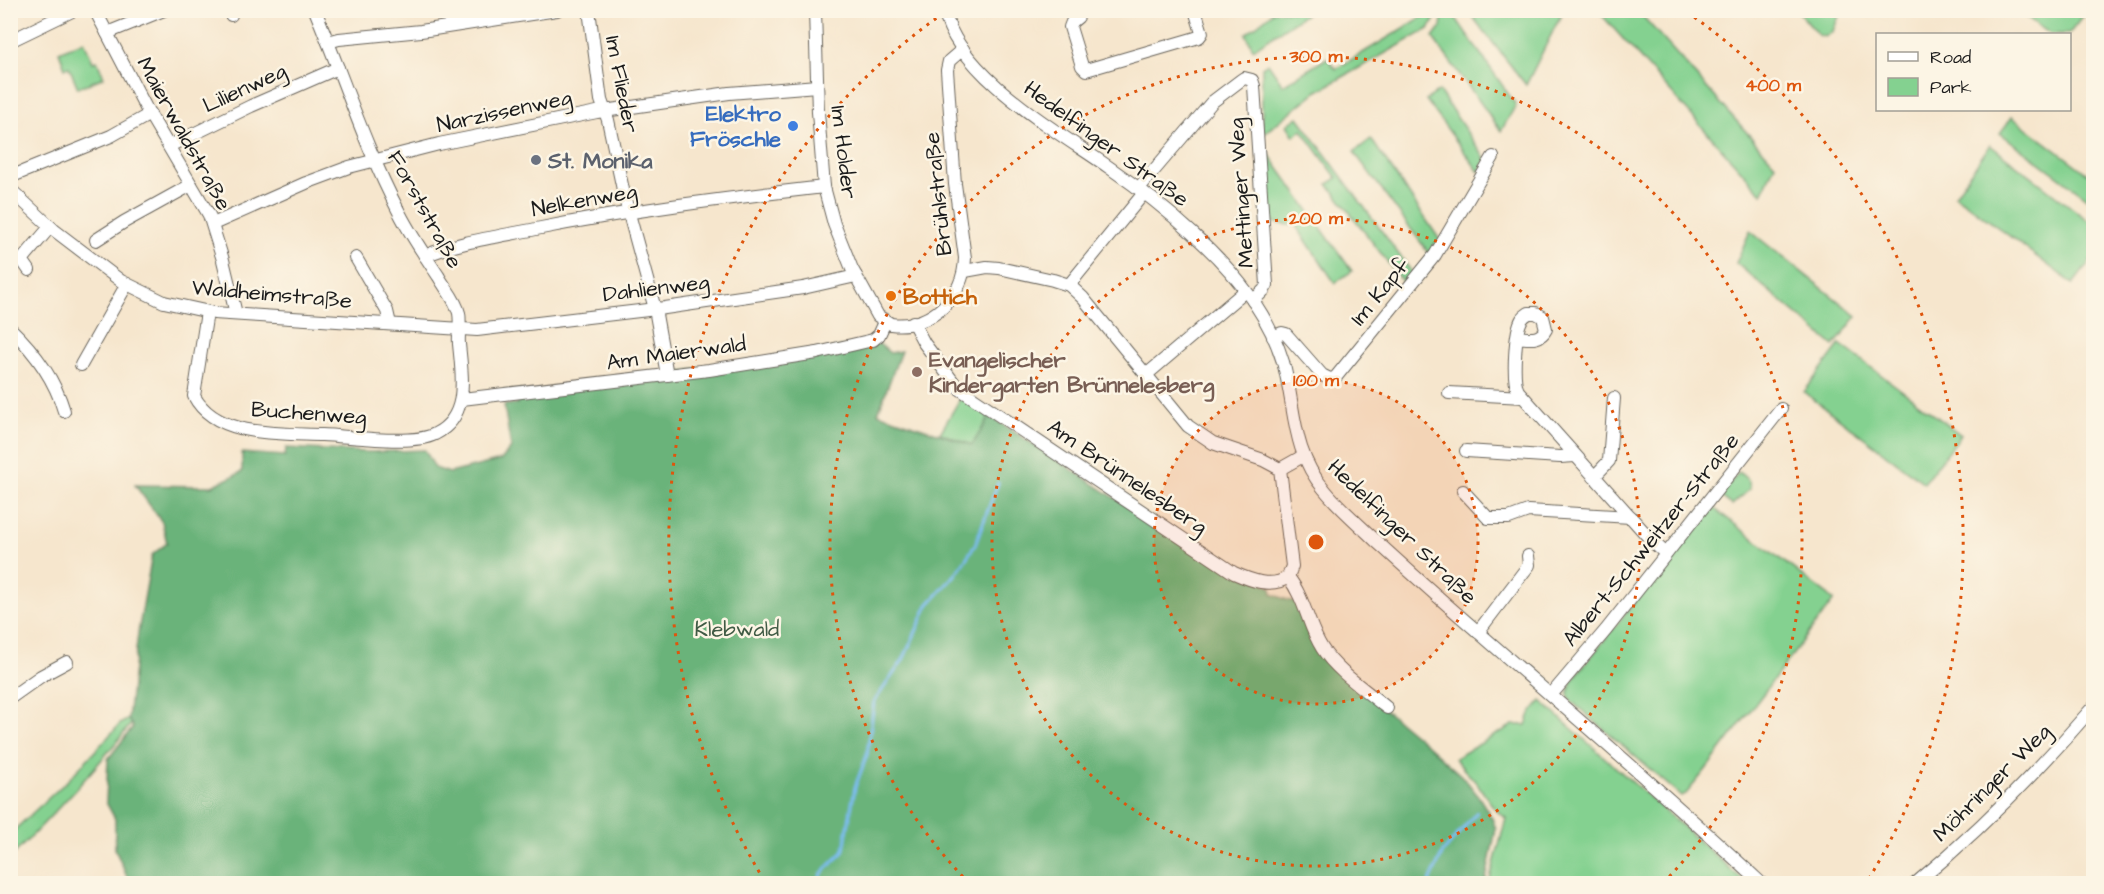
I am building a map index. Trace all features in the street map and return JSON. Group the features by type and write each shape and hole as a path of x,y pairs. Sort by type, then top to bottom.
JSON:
{"street":[{"path":"12,37 74,10"},
{"name":"Maierwaldstraße","path":"95,10 150,114 213,224 236,314"},
{"path":"107,33 164,10"},
{"name":"Forststraße","path":"315,10 375,161 399,213 456,307 462,399"},
{"path":"328,42 557,10"},
{"name":"Im Flieder","path":"589,10 598,82 628,212 655,309 667,375"},
{"name":"Im Holder","path":"815,10 819,138 824,187 834,224 856,276 878,316 885,322"},
{"name":"Hedelfinger Straße","path":"944,10 947,21 963,49 1001,91 1043,123 1142,191 1209,249 1249,296 1273,337 1284,367 1303,456 1314,476 1330,496 1420,581 1762,884"},
{"path":"1072,14 1070,27 1080,62 1083,68 1088,70 1199,37 1202,33 1195,10"},
{"name":"Brühlstraße","path":"885,322 896,325 932,316 944,306 961,285 965,271 947,70 949,61 963,49"},
{"name":"Lilienweg","path":"169,146 251,106 338,68"},
{"name":"Mettinger Weg","path":"1142,191 1212,102 1241,80 1248,78 1252,80 1266,288 1249,296 1146,375"},
{"name":"Narzissenweg","path":"213,224 306,183 375,161 459,140 605,111 729,93 817,86"},
{"path":"10,177 111,136 150,114"},
{"name":"Im Kapf","path":"1273,337 1286,334 1322,375 1328,379 1335,378 1435,255 1493,157"},
{"path":"96,240 191,185"},
{"name":"Nelkenweg","path":"425,256 491,238 628,212 736,196 824,187"},
{"name":"Waldheimstraße","path":"10,189 50,226 96,263 127,284 164,302 207,312 459,329"},
{"path":"1069,285 1142,191"},
{"path":"29,270 22,260 50,226"},
{"path":"356,258 387,311 390,324"},
{"path":"965,271 987,267 999,268 1069,285 1196,433 1213,443 1263,460 1280,469"},
{"name":"Dahlienweg","path":"459,329 497,328 655,309 803,288 856,276"},
{"path":"81,365 127,284"},
{"name":"Buchenweg","path":"207,312 194,396 208,412 236,428 258,432 385,439 417,438 434,435 444,428 462,399"},
{"name":"Am Maierwald","path":"462,399 777,360 847,347 875,339 885,322"},
{"name":"Am Brünnelesberg","path":"913,322 919,336 957,387 1234,573 1270,583 1281,582 1288,577"},
{"path":"10,328 23,340 55,385 64,411"},
{"path":"1518,337 1515,382 1522,397 1666,554"},
{"path":"1449,393 1522,397"},
{"path":"1594,477 1609,461 1614,398"},
{"name":"Albert-Schweitzer-Straße","path":"1551,695 1606,630 1781,409"},
{"path":"1466,451 1575,456"},
{"path":"1280,469 1303,456"},
{"path":"1280,469 1292,566 1288,577 1297,588 1324,653 1387,708"},
{"path":"1463,491 1488,518 1509,518 1528,511 1631,517"},
{"path":"1478,632 1529,565 1528,556"},
{"path":"10,698 41,676 67,662"},
{"name":"Möhringer Weg","path":"1915,884 2007,800 2094,706"}],"green space":[{"path":"1272,11 1310,11 1253,49 1246,34"},
{"path":"1432,11 1436,11 1436,17 1429,29 1316,92 1262,135 1262,67 1268,63 1283,85 1327,58 1336,69"},
{"path":"1443,11 1451,11 1516,105 1501,131 1433,38 1441,27"},
{"path":"1468,11 1563,11 1526,85"},
{"path":"1598,11 1638,11 1775,164 1762,194"},
{"path":"1798,11 1841,11 1833,31 1825,37 1818,35"},
{"path":"2018,11 2087,11 2070,33 2049,33"},
{"path":"84,41 93,62 97,61 104,77 78,88 69,67 65,68 59,52"},
{"path":"1439,91 1486,160 1479,172 1426,100"},
{"path":"1298,117 1414,275 1405,285 1328,184 1337,178 1302,130 1294,136 1287,125"},
{"path":"2012,117 2093,178 2093,202 2000,133"},
{"path":"1371,139 1440,240 1430,255 1354,152"},
{"path":"1262,145 1352,271 1335,283 1296,226 1270,222"},
{"path":"1990,145 2093,224 2093,258 2073,284 1955,195"},
{"path":"1750,231 1857,316 1834,346 1736,263"},
{"name":"Klebwald","path":"877,342 890,353 901,351 878,413 972,445 990,416 1179,540 1271,587 1272,594 1299,602 1342,674 1465,779 1479,797 1496,829 1485,884 130,884 115,849 115,819 106,802 108,759 133,727 128,719 138,633 152,555 167,543 162,522 135,485 212,486 242,472 242,453 285,456 286,448 368,452 425,450 435,468 450,473 501,460 511,448 504,405 517,404 517,396"},
{"path":"1840,344 1961,435 1924,483 1804,392"},
{"path":"961,397 990,416 972,445 940,433"},
{"path":"1739,472 1749,481 1750,489 1732,505 1720,496"},
{"path":"1711,506 1834,600 1704,772 1686,794 1681,796 1571,701 1568,693 1571,682"},
{"path":"1541,701 1746,883 1489,883 1506,818 1493,807 1455,758 1513,725 1526,725 1530,714"},
{"path":"128,719 131,724 103,759 11,857 11,833 69,779 120,724"}],"waterway":[{"path":"818,884 822,873 844,849 855,787 867,755 874,702 903,660 928,605 956,574 975,545 998,483"},
{"path":"1429,884 1443,852 1477,812"}],"place":[{"name":"Elektro Fröschle","path":"793,126"},
{"name":"St. Monika","path":"536,160"},
{"name":"Bottich","path":"891,296"},
{"name":"Evangelischer Kindergarten Brünnelesberg","path":"917,372"}]}
